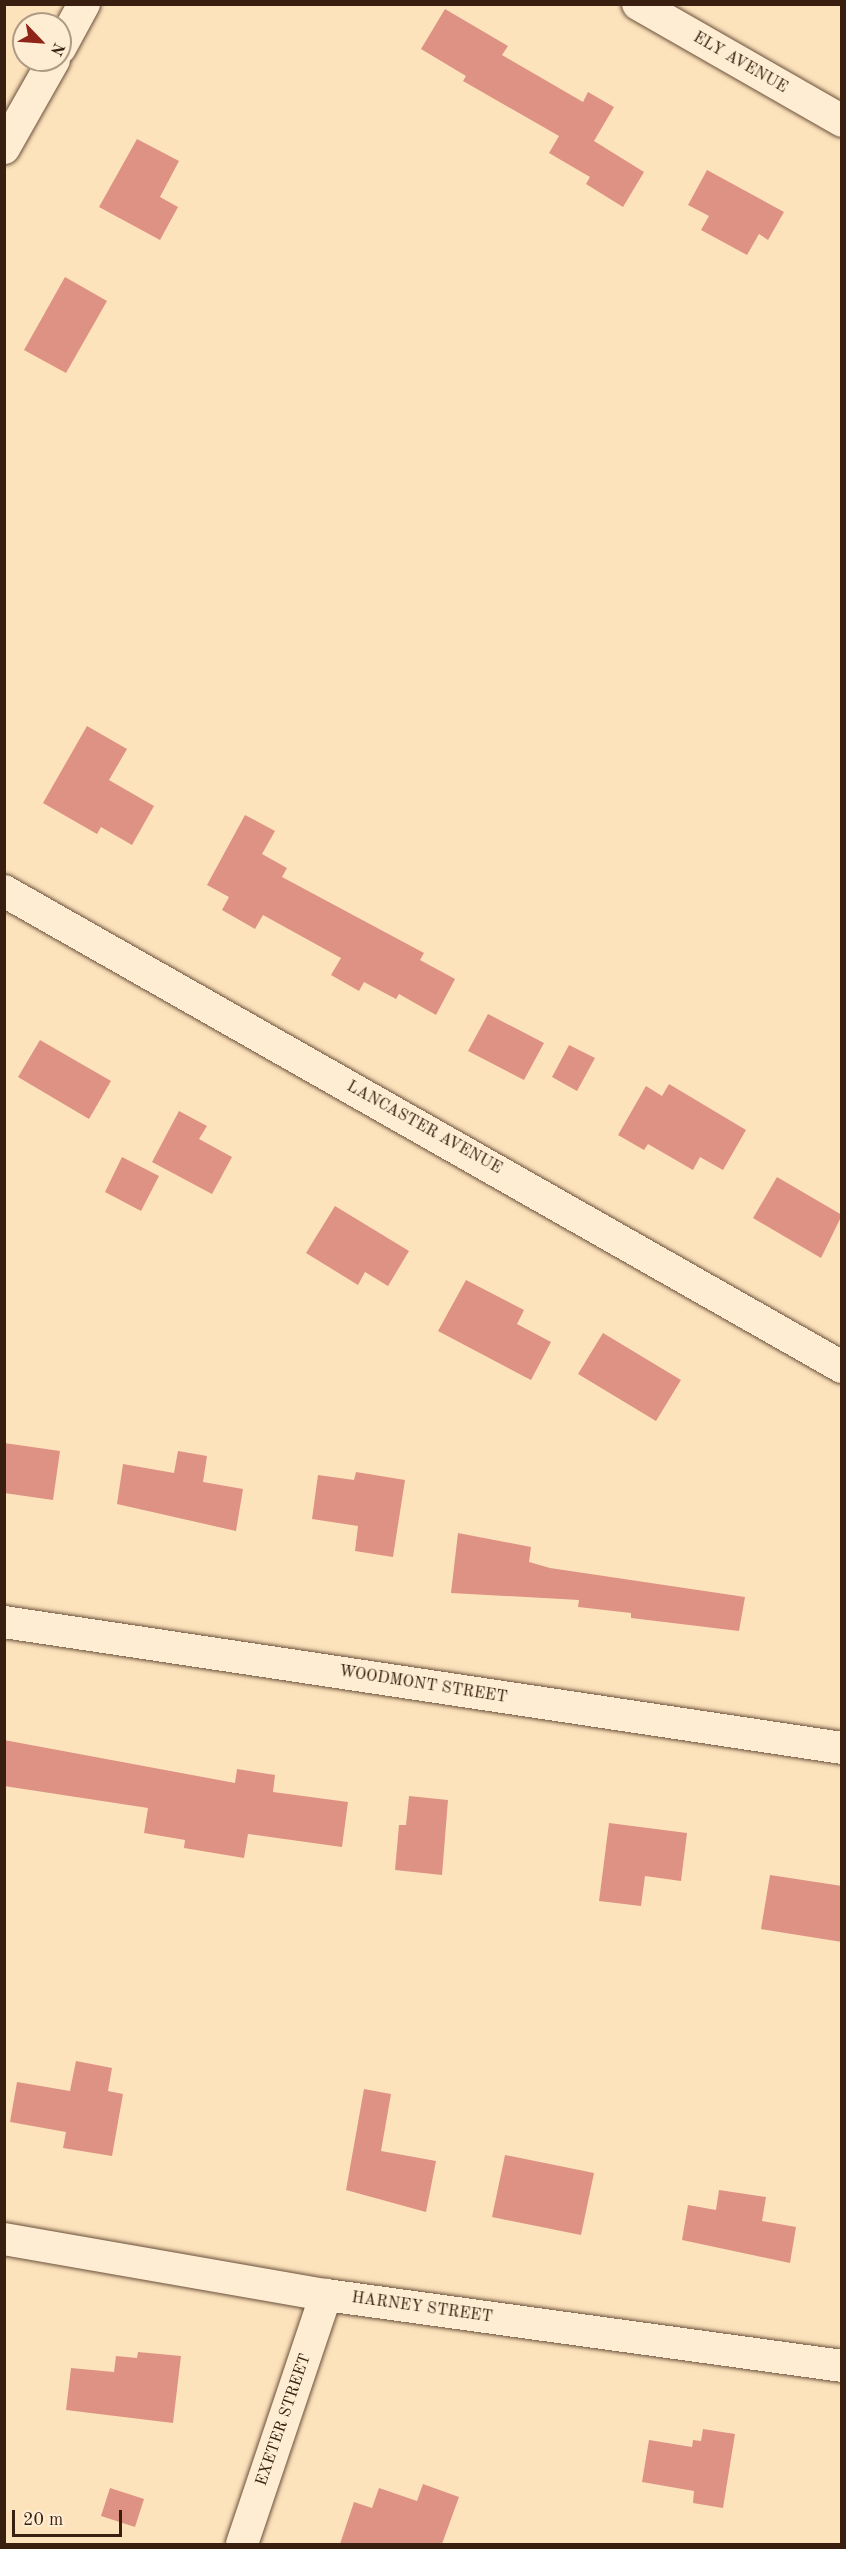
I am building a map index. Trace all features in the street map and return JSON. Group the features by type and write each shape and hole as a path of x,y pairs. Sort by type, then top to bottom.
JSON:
{"street":[{"path":"72,26 84,4"},
{"name":"ELY AVENUE","path":"638,4 842,121"},
{"path":"4,148 47,72"},
{"name":"LANCASTER AVENUE","path":"4,891 842,1366"},
{"name":"WOODMONT STREET","path":"4,1622 842,1748"},
{"name":"HARNEY STREET","path":"4,2239 326,2295 842,2366"},
{"name":"EXETER STREET","path":"242,2544 326,2295"}],"building":[{"path":"445,9 508,46 502,55 583,102 588,92 614,107 594,141 644,172 623,207 586,184 590,177 549,153 559,136 463,81 466,76 421,49"},
{"path":"137,139 179,161 160,197 178,207 160,240 99,207"},
{"path":"707,170 784,212 768,240 759,234 747,255 701,230 709,216 688,205"},
{"path":"65,277 107,301 66,373 24,350"},
{"path":"87,726 127,749 109,780 154,806 132,845 101,827 97,834 43,803"},
{"path":"245,815 275,831 262,854 287,868 282,877 424,953 420,960 455,979 436,1015 399,994 396,999 364,982 359,991 331,975 341,958 263,915 255,929 222,910 229,897 207,885"},
{"path":"488,1014 544,1043 524,1080 468,1051"},
{"path":"40,1040 111,1081 89,1119 18,1077"},
{"path":"569,1045 595,1058 577,1091 552,1077"},
{"path":"669,1084 746,1130 723,1170 700,1157 693,1170 648,1144 644,1150 618,1135 646,1086 662,1096"},
{"path":"179,1111 207,1126 199,1139 232,1157 212,1194 152,1162"},
{"path":"122,1157 159,1176 141,1211 105,1192"},
{"path":"777,1177 842,1215 821,1258 753,1218"},
{"path":"335,1206 409,1251 388,1286 365,1272 358,1285 306,1253"},
{"path":"466,1280 524,1310 517,1324 551,1342 531,1380 438,1331"},
{"path":"603,1333 681,1380 656,1421 578,1374"},
{"path":"4,1443 60,1451 53,1500 4,1493"},
{"path":"178,1451 207,1456 203,1482 243,1489 236,1531 117,1504 123,1464 174,1473"},
{"path":"356,1472 405,1480 393,1557 355,1551 358,1526 312,1519 318,1475 354,1480"},
{"path":"458,1533 531,1547 529,1562 550,1568 745,1597 739,1631 631,1618 631,1613 578,1607 579,1600 451,1593"},
{"path":"4,1740 235,1783 237,1769 275,1775 273,1792 348,1802 342,1847 248,1834 244,1858 184,1848 185,1840 144,1833 148,1808 4,1786"},
{"path":"409,1796 448,1800 442,1875 395,1870 399,1825 406,1825"},
{"path":"609,1823 687,1833 681,1881 645,1876 641,1906 599,1901"},
{"path":"770,1875 842,1886 842,1942 761,1929"},
{"path":"76,2061 112,2068 108,2091 123,2094 112,2156 63,2148 66,2132 10,2122 17,2082 70,2091"},
{"path":"364,2089 391,2094 381,2151 436,2161 426,2212 346,2190"},
{"path":"505,2155 594,2173 581,2235 492,2217"},
{"path":"719,2190 766,2197 762,2221 796,2227 790,2263 682,2240 688,2205 716,2210"},
{"path":"138,2352 181,2356 173,2423 66,2410 71,2368 114,2372 116,2356 137,2358"},
{"path":"703,2429 735,2434 723,2508 693,2503 694,2491 642,2482 649,2440 692,2447 693,2440 701,2441"},
{"path":"423,2484 459,2497 442,2544 340,2544 354,2502 372,2508 379,2488 417,2501"},
{"path":"110,2488 144,2499 135,2527 101,2516"}]}
